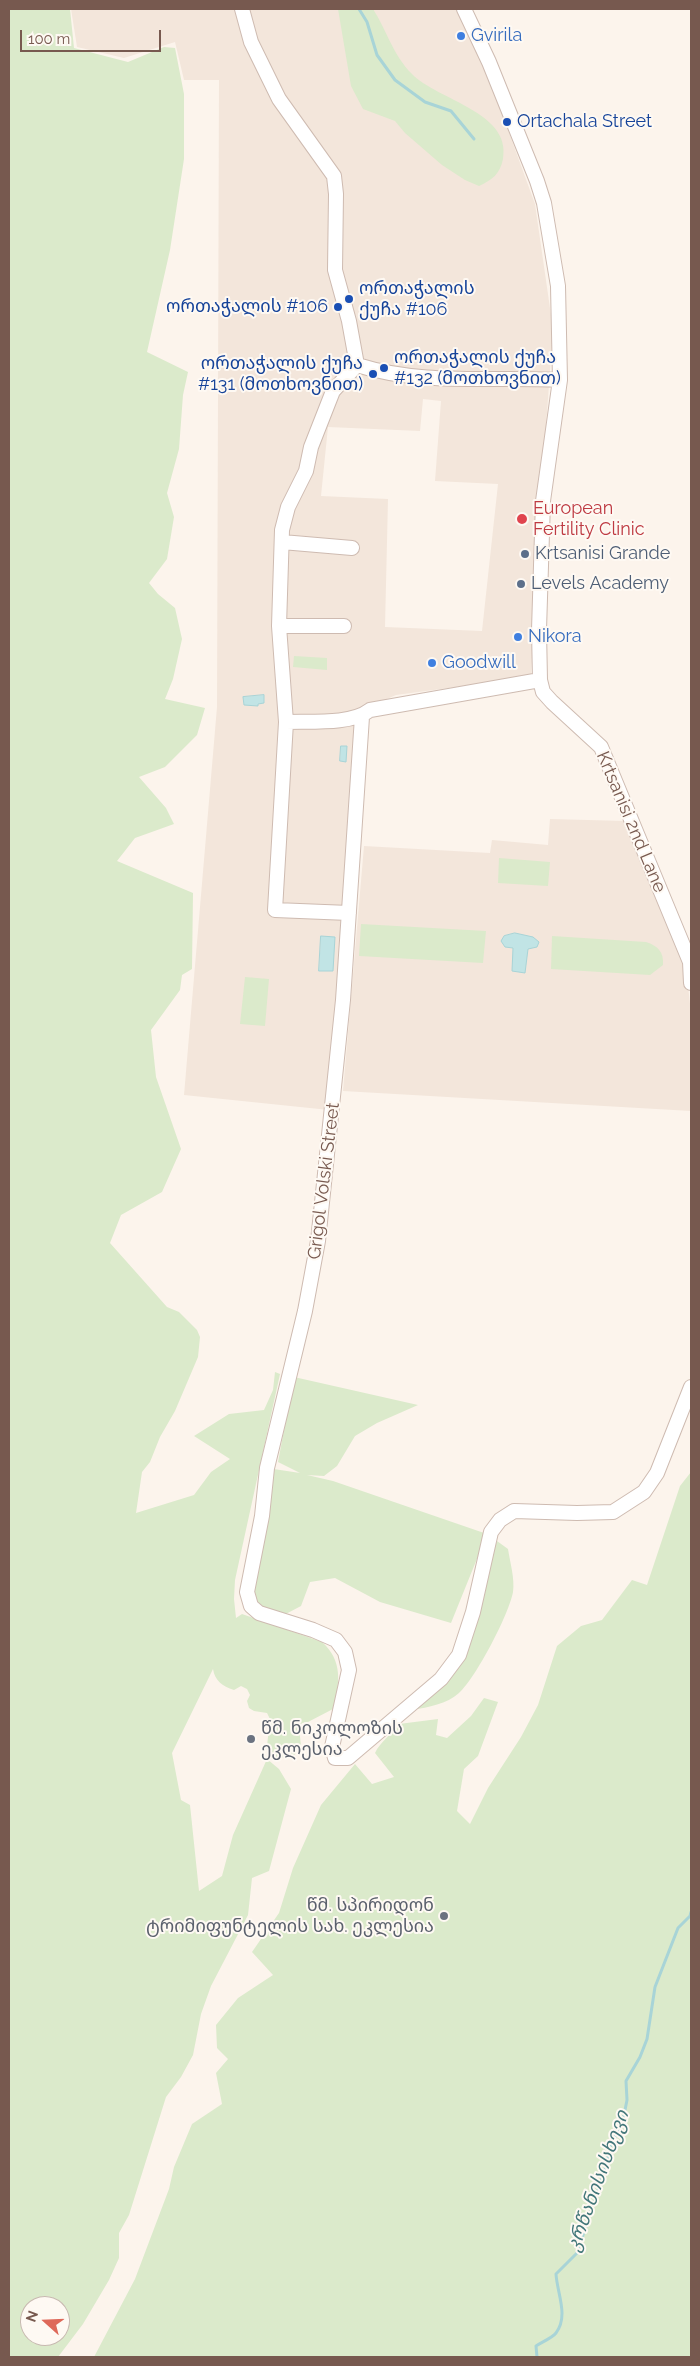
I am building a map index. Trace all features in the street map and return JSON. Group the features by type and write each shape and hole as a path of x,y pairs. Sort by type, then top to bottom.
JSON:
{"street":[{"path":"242,9 251,42 279,99 334,176 336,194 335,270 349,321 357,365"},
{"name":"Krtsanisi 2nd Lane","path":"464,9 516,127 544,203 558,286 560,380 544,501 539,630 540,680 543,692 552,702 601,747 690,962 691,983"},
{"path":"357,365 378,372 462,380 560,380"},
{"path":"349,913 275,910 286,722 279,626 279,572 282,530 288,507 306,471 311,447 333,391 357,365"},
{"path":"282,542 352,548"},
{"path":"279,626 344,626"},
{"path":"286,722 362,717 370,710 540,680"},
{"name":"Grigol Volski Street","path":"362,717 335,1092 318,1241 305,1311 267,1468 262,1516 247,1592 251,1606 259,1613 313,1630 336,1640 345,1652 349,1670 332,1747 335,1758 348,1758 441,1679 459,1655 473,1612 491,1532 500,1520 514,1511 613,1512 644,1492 657,1473 691,1387"}],"shaded area":[{"path":"71,9 464,9 535,204 553,329 538,538 531,677 396,695 358,712 329,1110 184,1095 217,707 219,80 184,80 175,42 124,58 77,47","holes":["423,399 441,401 435,481 498,484 482,631 385,627 388,499 321,496 328,427 420,431"]},
{"path":"550,819 625,821 685,958 691,1013 691,1111 343,1091 364,846 490,853 492,840 548,845"}],"green space":[{"path":"9,9 70,9 74,48 128,62 164,47 175,48 184,94 184,159 170,250 147,352 188,372 183,395 179,449 167,493 174,517 167,559 149,583 158,594 175,608 182,639 173,679 165,699 205,708 197,735 165,767 139,777 166,808 174,824 135,838 117,861 193,893 192,969 182,975 180,990 151,1030 156,1077 181,1149 162,1192 121,1215 110,1243 167,1307 179,1312 197,1330 200,1337 198,1357 175,1411 160,1437 150,1462 142,1472 136,1513 194,1495 211,1472 230,1459 194,1436 229,1414 264,1410 273,1390 275,1372 280,1374 235,1580 236,1618 242,1614 322,1642 334,1657 338,1673 333,1709 308,1722 302,1723 299,1727 301,1746 292,1758 275,1757 267,1746 270,1719 267,1713 254,1711 249,1708 247,1701 250,1695 247,1689 241,1686 234,1690 226,1687 217,1680 213,1669 172,1753 181,1800 190,1805 199,1891 222,1876 233,1835 267,1759 279,1769 291,1789 269,1871 252,1878 248,1915 211,1986 201,2014 193,2055 181,2077 166,2097 129,2215 119,2233 119,2258 109,2280 83,2324 70,2341 70,2296 20,2296 20,2346 66,2346 58,2357 9,2357"},
{"path":"338,9 373,9 395,51 412,74 423,83 485,118 496,130 503,143 503,159 500,169 495,176 479,186 465,180 442,165 405,133 395,121 363,109 351,86"},
{"path":"294,656 327,658 327,670 293,667"},
{"path":"499,858 550,862 548,886 498,883"},
{"path":"361,924 486,931 483,963 359,956"},
{"path":"552,936 646,942 654,945 659,950 663,965 650,975 551,969"},
{"path":"245,977 269,979 265,1026 240,1024"},
{"path":"294,1377 418,1405 377,1423 355,1436 337,1466 324,1476 307,1475 333,1481 487,1534 451,1623 380,1602 335,1578 310,1582 301,1606 282,1616 251,1606 267,1468 300,1473 278,1462"},
{"path":"691,1472 691,2357 94,2357 135,2279 169,2189 174,2167 192,2124 222,2104 216,2073 228,2059 217,2048 216,2025 238,1998 273,1975 252,1952 279,1913 293,1868 321,1805 355,1764 372,1784 394,1777 375,1753 399,1724 438,1719 436,1735 447,1738 471,1716 484,1698 498,1702 478,1756 464,1769 457,1811 470,1824 488,1788 521,1737 538,1705 557,1646 581,1626 602,1620 632,1580 647,1585 680,1486"},
{"path":"497,1541 508,1549 513,1582 513,1592 499,1630 483,1660 459,1693 443,1702 413,1710 453,1671"}],"water":[{"path":"264,695 264,703 258,704 258,706 244,705 243,697"},
{"path":"341,746 347,746 346,762 340,761"},
{"path":"515,933 533,937 539,942 537,947 528,949 525,973 512,971 513,948 505,947 501,941 504,936"},
{"path":"321,936 335,937 333,971 319,971"}],"waterway":[{"path":"359,9 367,22 377,55 395,80 425,102 451,111 474,139"},
{"name":"კრწანისისხევი","path":"537,2357 536,2346 554,2335 560,2326 562,2312 556,2274 577,2253 607,2163 609,2149 623,2120 627,2100 626,2081 640,2057 647,2039 655,1987 678,1928 690,1916 691,1912"}],"place":[{"name":"Gvirila","path":"461,36"},
{"name":"Ortachala Street","path":"507,122"},
{"name":"ორთაჭალის ქუჩა #106","path":"349,299"},
{"name":"ორთაჭალის #106","path":"338,307"},
{"name":"ორთაჭალის ქუჩა #132 (მოთხოვნით)","path":"384,368"},
{"name":"ორთაჭალის ქუჩა #131 (მოთხოვნით)","path":"373,374"},
{"name":"European Fertility Clinic","path":"522,519"},
{"name":"Krtsanisi Grande","path":"525,554"},
{"name":"Levels Academy","path":"521,584"},
{"name":"Nikora","path":"518,637"},
{"name":"Goodwill","path":"432,663"},
{"name":"წმ. ნიკოლოზის ეკლესია","path":"251,1739"},
{"name":"წმ. სპირიდონ ტრიმიფუნტელის სახ. ეკლესია","path":"444,1916"}]}
